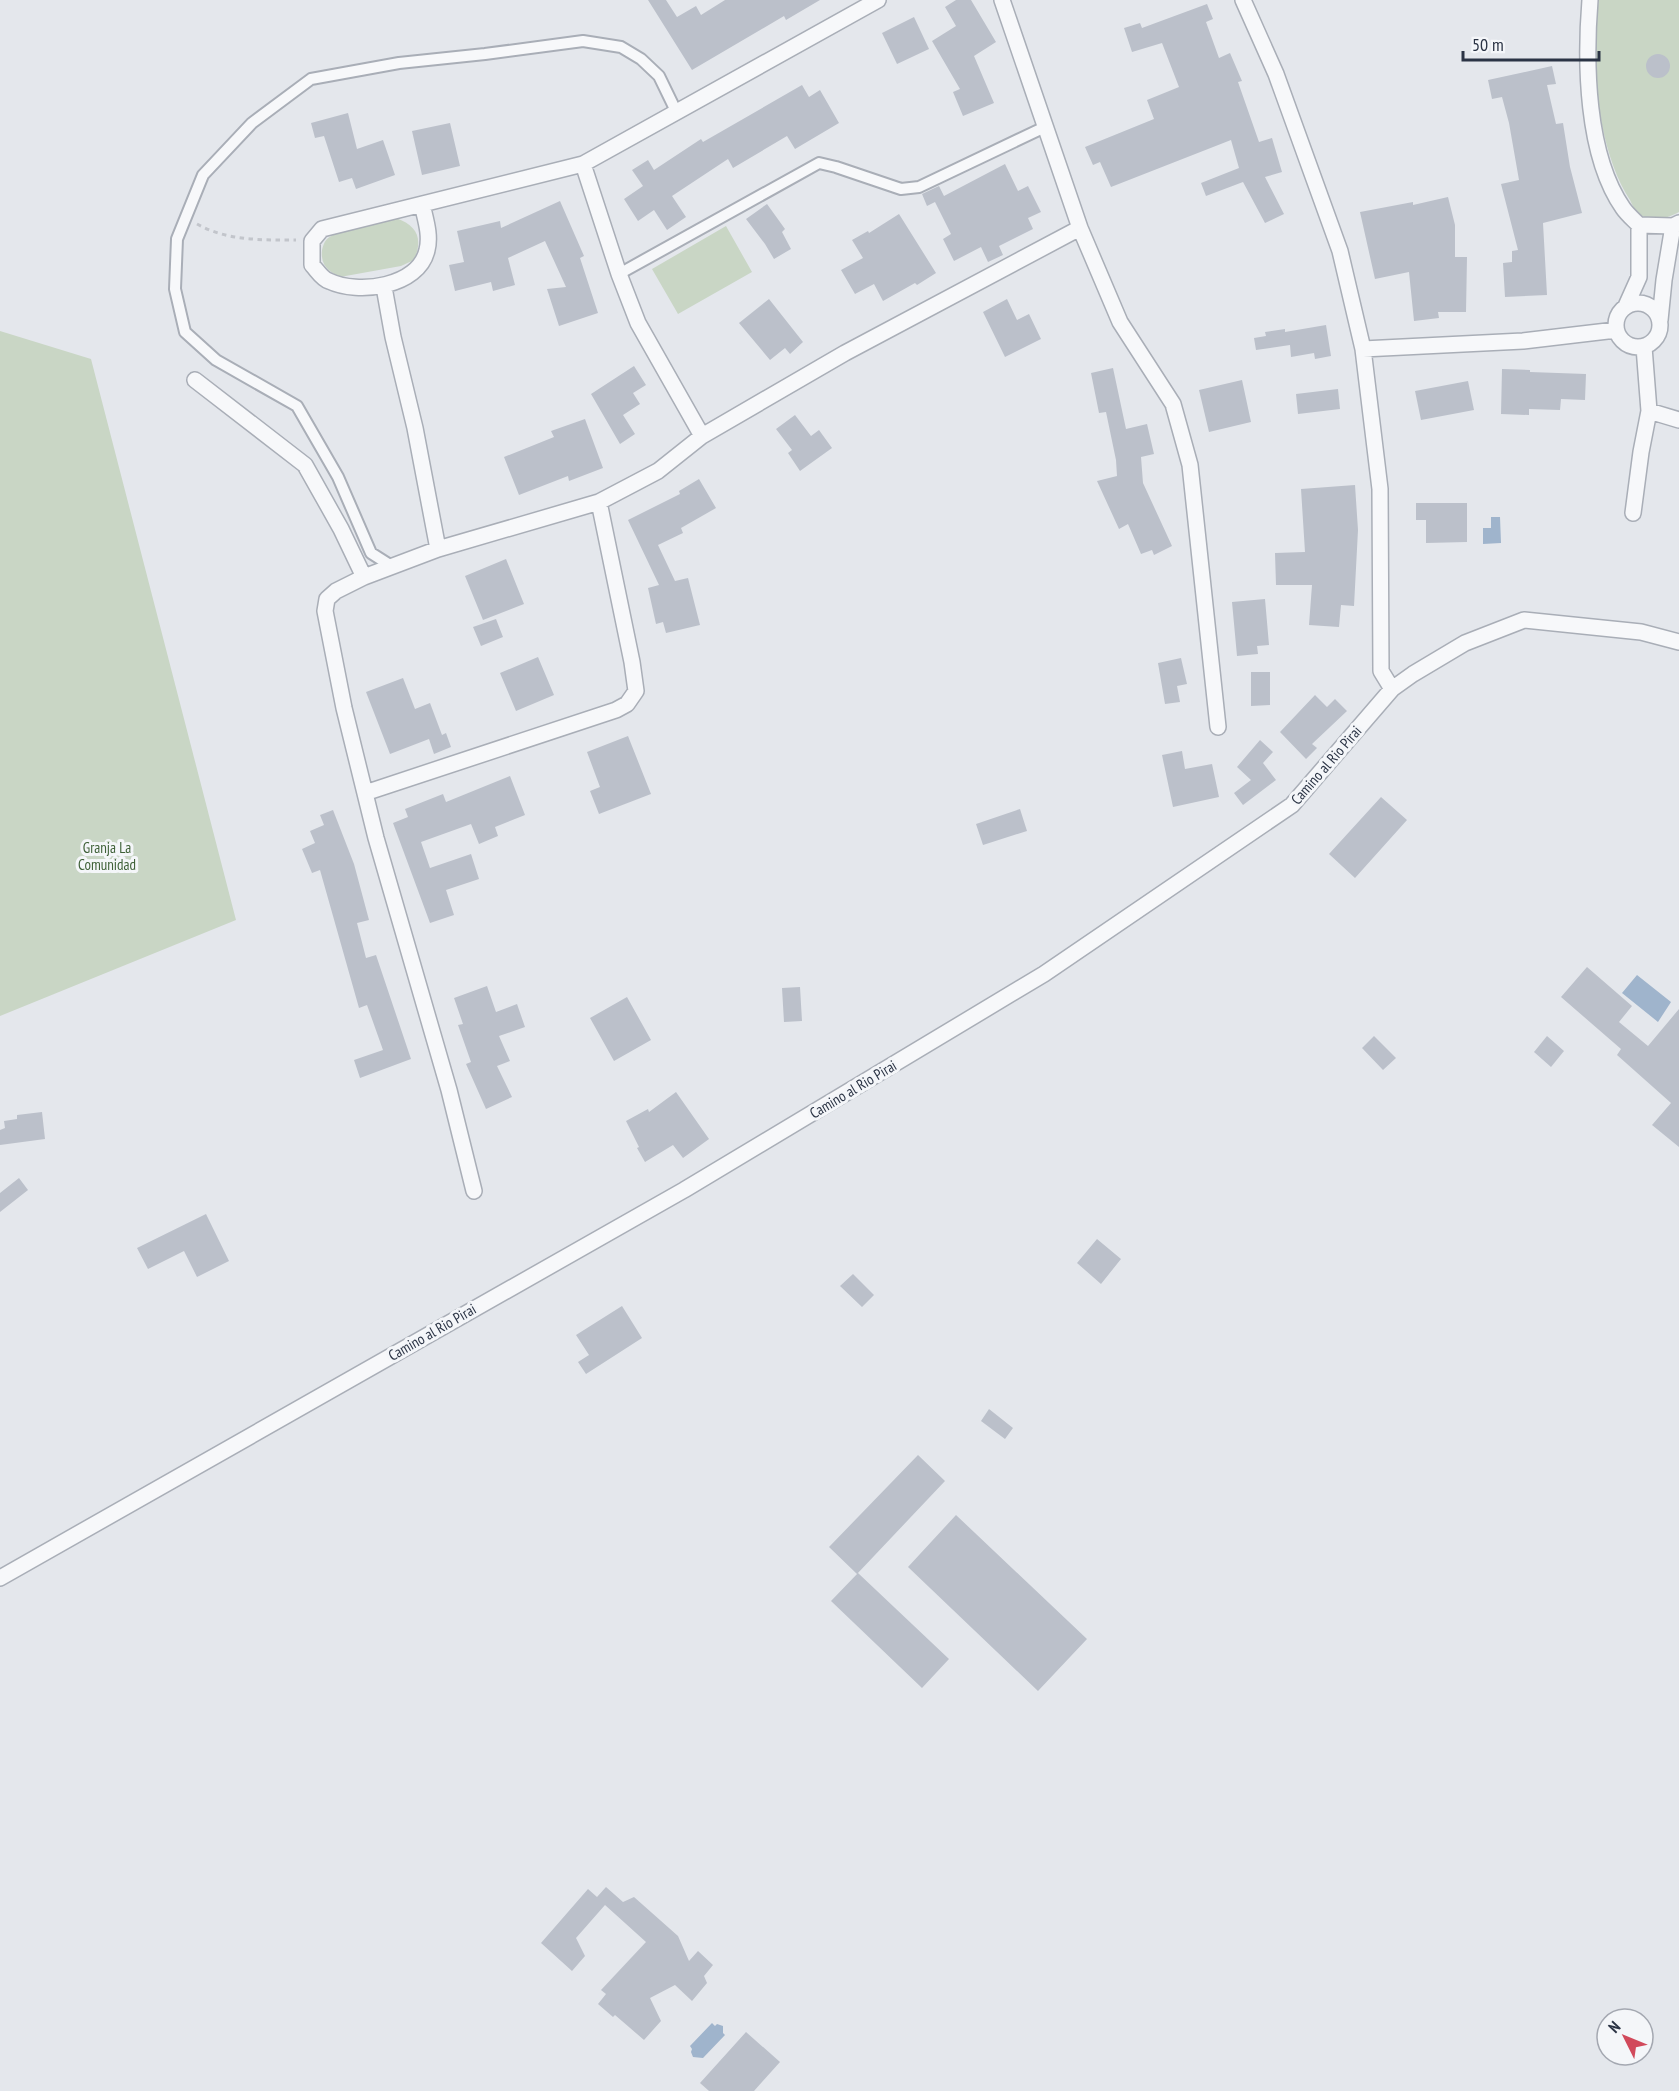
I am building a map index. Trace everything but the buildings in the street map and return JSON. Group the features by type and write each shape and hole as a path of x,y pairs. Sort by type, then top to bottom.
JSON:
{"street":[{"path":"422,204 428,237 427,250 420,263 405,278 384,287 355,287 327,281 312,265 312,241 322,229 422,204 583,164 879,0"},
{"path":"1002,0 1080,228 1120,322 1173,404 1176,414 1190,465 1218,727"},
{"path":"1243,0 1276,74 1340,251 1363,349 1380,489 1381,671 1392,689"},
{"path":"1590,0 1588,33 1591,108 1598,147 1612,188 1623,208 1639,225 1639,277 1626,306 1617,316 1616,330 1623,342 1629,346 1644,347 1650,344 1659,333 1664,280 1676,224 1639,225"},
{"path":"393,567 371,553 338,477 297,406 216,360 185,332 175,289 177,239 202,175 252,123 311,79 399,63 583,40 621,47 641,59 659,76 676,111"},
{"path":"619,274 819,163 901,189 919,187 1045,127"},
{"path":"583,164 619,274 638,323 702,436"},
{"path":"474,1191 449,1090 376,838 344,708 325,611 327,599 336,591 364,577 438,549 599,502 658,471 702,436 865,342 1080,228"},
{"path":"384,287 393,337 415,428 438,549"},
{"path":"1626,306 1640,302 1647,304 1658,313 1660,320"},
{"path":"1363,349 1523,341 1616,330"},
{"path":"1633,513 1649,411 1644,347"},
{"path":"195,380 305,465 341,529 364,577"},
{"path":"1649,411 1679,420"},
{"path":"365,793 616,710 627,704 636,691 632,662 599,502"},
{"name":"Camino al Rio Pirai","path":"0,1578 684,1190 1044,974 1292,805 1392,689 1465,643 1524,620 1641,632 1679,642"}],"path":[{"path":"185,218 209,231 238,238 312,241"}],"green space":[{"path":"1599,0 1679,0 1679,212 1669,217 1653,219 1637,212 1611,161 1600,115 1595,67 1595,23"},
{"path":"396,218 409,225 417,234 418,246 414,260 401,266 340,277 326,267 323,261 323,245 332,235"},
{"path":"726,226 752,272 678,314 652,269"},
{"name":"Granja La Comunidad","path":"0,331 91,359 236,920 0,1016"}],"water":[{"path":"1491,517 1500,517 1501,543 1483,544 1483,528 1491,528"},
{"path":"1637,975 1671,1002 1658,1022 1622,993"},
{"path":"712,2023 715,2026 717,2024 723,2026 725,2035 703,2058 693,2057 690,2046"}]}
